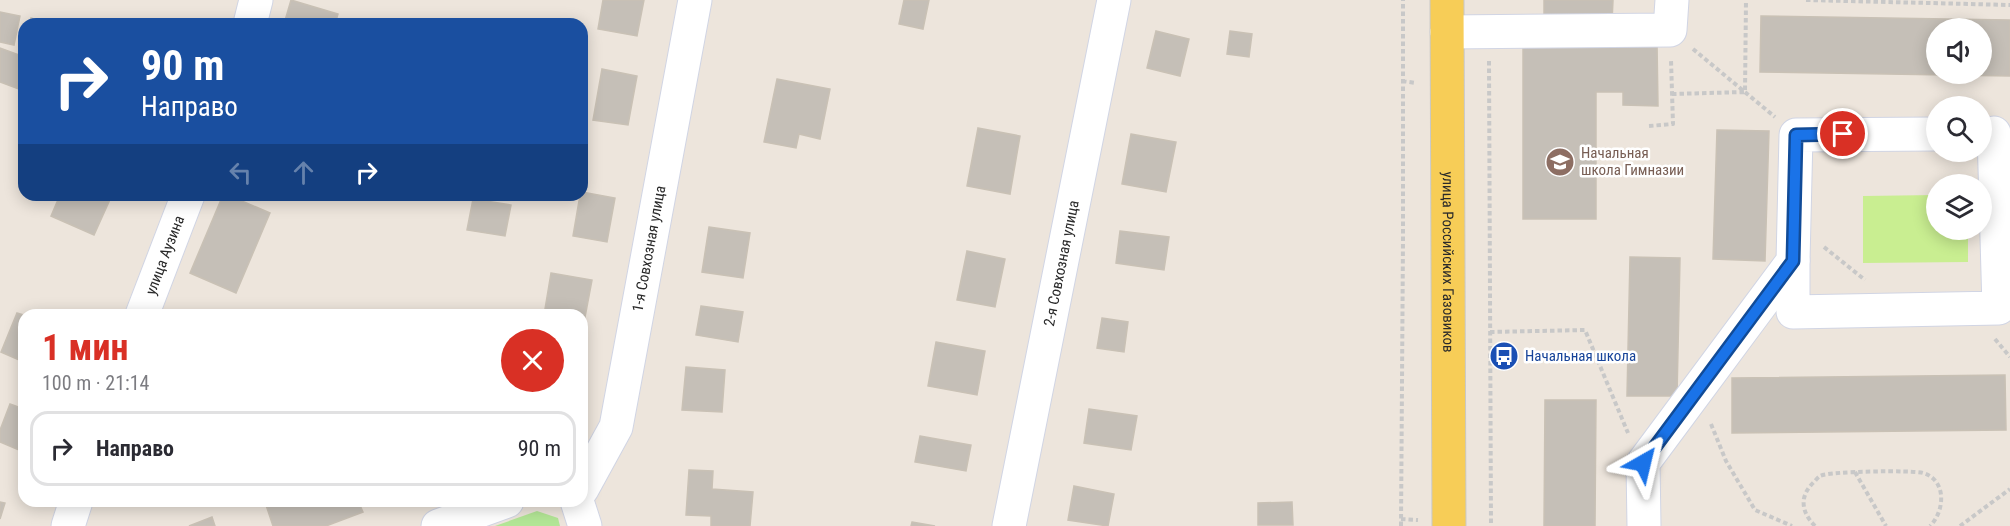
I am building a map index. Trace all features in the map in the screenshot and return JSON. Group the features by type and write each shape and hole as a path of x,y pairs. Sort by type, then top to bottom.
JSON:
{"main road":[{"name":"улица Российских Газовиков","path":"1447,0 1449,526"}],"street":[{"path":"252,18 256,0"},
{"name":"1-я Совхозная улица","path":"588,478 616,427 695,0"},
{"name":"2-я Совхозная улица","path":"1009,526 1114,0"},
{"path":"1447,32 1489,32 1671,15"},
{"path":"1926,134 1796,135 1793,312 1999,308 1995,133"},
{"name":"улица Аузина","path":"144,309 186,201"},
{"path":"1644,526 1643,463 1793,261"},
{"path":"68,526 74,507"},
{"path":"438,526 490,507"},
{"path":"579,507 585,526"}],"path":[{"path":"1401,526 1403,0"},
{"path":"1745,92 1746,0"},
{"path":"1806,0 2010,4"},
{"path":"1671,15 1745,92 1796,135"},
{"path":"1649,126 1673,124 1671,15"},
{"path":"1489,32 1491,526"},
{"path":"1672,94 1745,92"},
{"path":"1794,222 1900,309"},
{"path":"1490,332 1585,330 1632,442 1659,443"},
{"path":"1697,391 1726,461 1755,510 1792,526"},
{"path":"1855,472 1886,526"},
{"path":"1815,526 1806,517 1802,501 1808,488 1821,475 1855,472 1924,473 1936,482 1943,500 1938,518 1930,526"},
{"path":"1960,526 2010,489"}],"green space":[{"path":"1926,195 1926,240 1968,240 1968,262 1863,263 1863,196"},
{"path":"537,511 558,518 560,526 495,526"}],"building":[{"path":"291,0 338,14 337,18 286,18"},
{"path":"603,0 644,0 637,36 598,29"},
{"path":"904,0 929,0 923,29 899,24"},
{"path":"1544,0 1613,0 1612,22 1544,20"},
{"path":"0,12 20,16 14,45 0,42"},
{"path":"1761,16 1926,19 1926,75 1760,72"},
{"path":"1992,20 2010,20 2010,76 1992,76"},
{"path":"1156,31 1189,39 1180,76 1147,68"},
{"path":"1230,31 1252,34 1249,57 1227,54"},
{"name":"Начальная школа Гимназии","path":"1657,43 1658,106 1623,105 1623,92 1596,92 1596,219 1523,219 1523,44"},
{"path":"0,48 18,55 18,89 0,82"},
{"path":"602,69 637,76 628,125 593,120"},
{"path":"777,79 830,89 820,139 799,134 796,148 764,142"},
{"path":"978,128 1020,136 1010,194 967,186"},
{"path":"1717,130 1769,131 1765,261 1713,259"},
{"path":"1131,134 1176,142 1166,192 1122,184"},
{"path":"588,193 615,198 607,242 573,236 579,201 588,201"},
{"path":"57,201 109,201 94,235 51,216"},
{"path":"220,201 242,201 270,213 236,293 190,273"},
{"path":"473,201 511,205 505,236 467,230"},
{"path":"709,227 750,233 743,278 702,272"},
{"path":"1120,231 1169,237 1164,270 1116,263"},
{"path":"967,251 1005,259 995,307 957,300"},
{"path":"1630,257 1680,258 1677,396 1627,396"},
{"path":"551,273 592,280 587,309 545,309"},
{"path":"701,306 743,312 738,342 696,335"},
{"path":"17,313 18,313 18,359 1,352"},
{"path":"1102,318 1128,322 1124,352 1097,348"},
{"path":"936,342 985,351 977,395 928,386"},
{"path":"686,367 725,370 722,412 682,410"},
{"path":"2005,375 2006,430 1732,433 1732,378"},
{"path":"1545,400 1596,400 1595,526 1544,526"},
{"path":"10,404 18,407 18,450 0,442 0,430"},
{"path":"1089,409 1137,416 1131,450 1084,443"},
{"path":"920,436 971,445 966,471 915,462"},
{"path":"689,470 713,471 712,489 753,492 750,526 711,526 711,516 686,515"},
{"path":"1074,486 1114,494 1108,526 1068,520"},
{"path":"0,502 5,503 0,519"},
{"path":"1292,502 1293,525 1258,525 1258,503"},
{"path":"267,507 361,507 363,512 326,526 273,526"},
{"path":"212,517 215,526 189,526"},
{"path":"912,522 935,526 911,526"}],"place":[{"name":"Начальная школа Гимназии","path":"1560,162"},
{"name":"Начальная школа","path":"1504,356"}],"route":[{"path":"1643,463 1793,261 1796,135 1843,134"}]}
